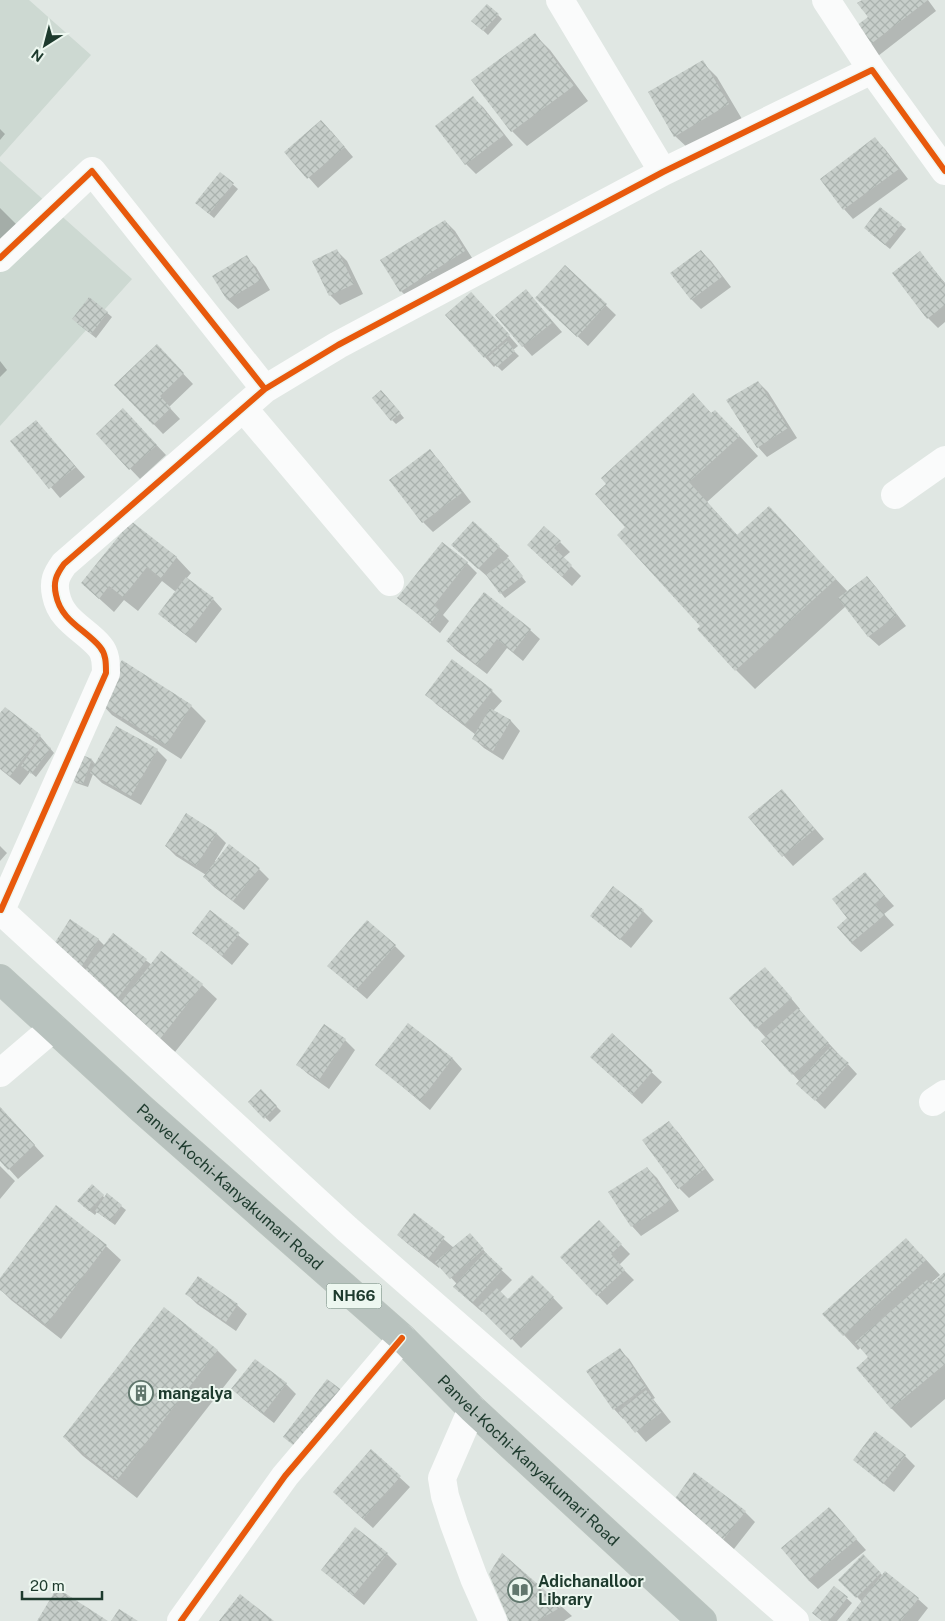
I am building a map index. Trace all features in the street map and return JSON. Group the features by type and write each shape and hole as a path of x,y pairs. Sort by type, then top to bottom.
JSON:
{"highway":[{"name":"Panvel-Kochi-Kanyakumari Road","path":"0,979 142,1110 402,1338 472,1409 702,1621"}],"street":[{"path":"560,0 663,172"},
{"path":"826,0 872,70 945,171"},
{"path":"795,1621 347,1229 0,910 106,672 106,659 101,648 65,616 57,602 54,586 56,575 64,564 265,389 338,345 663,172 872,70"},
{"path":"0,258 92,170 265,389"},
{"path":"244,409 390,582"},
{"path":"895,495 945,460"},
{"path":"0,1073 53,1028"},
{"path":"181,1621 285,1476 402,1338"},
{"path":"472,1409 442,1478 445,1496 454,1524 474,1578 493,1621"}],"shaded area":[{"path":"0,0 29,0 91,55 0,157"},
{"path":"0,161 132,279 0,426"}],"building":[{"path":"862,0 928,0 867,47 852,29 868,17 857,3"},
{"path":"487,4 499,14 483,31 471,21"},
{"path":"535,33 574,86 511,132 471,80"},
{"path":"703,60 729,104 674,137 648,92"},
{"path":"473,96 504,135 465,165 435,126"},
{"path":"321,120 345,147 307,179 284,152"},
{"path":"875,137 899,169 843,210 820,179"},
{"path":"220,172 234,183 209,214 195,203"},
{"path":"880,207 902,224 885,245 864,228"},
{"path":"445,220 465,251 400,292 380,260"},
{"path":"337,249 354,284 329,296 312,261"},
{"path":"701,250 722,277 691,300 670,273"},
{"path":"920,251 945,284 945,305 927,319 892,273"},
{"path":"247,255 261,280 227,300 212,276"},
{"path":"565,265 607,304 577,337 535,298"},
{"path":"526,289 553,322 522,347 495,315"},
{"path":"471,292 510,335 484,358 445,315"},
{"path":"89,297 108,312 91,334 72,319"},
{"path":"507,341 515,351 497,367 488,357"},
{"path":"157,344 184,373 160,396 171,408 153,425 114,385"},
{"path":"758,381 788,428 757,448 726,400"},
{"path":"381,390 401,413 391,421 372,398"},
{"path":"693,393 711,413 715,410 740,436 689,482 737,535 769,506 836,579 735,671 697,629 700,626 617,535 625,527 595,494 606,484 601,478"},
{"path":"123,408 157,445 129,470 96,434"},
{"path":"36,420 76,467 49,489 10,441"},
{"path":"430,449 463,492 422,523 389,480"},
{"path":"131,521 177,557 161,578 147,567 123,597 109,586 99,599 81,583"},
{"path":"473,521 500,546 478,569 451,545"},
{"path":"544,526 561,541 554,548 572,565 562,577 527,545"},
{"path":"442,542 468,562 434,605 440,610 430,624 397,598"},
{"path":"508,558 523,576 500,594 486,575"},
{"path":"867,576 897,615 868,637 838,598"},
{"path":"186,577 214,598 186,635 158,614"},
{"path":"484,592 531,629 513,652 497,639 477,665 446,641"},
{"path":"452,659 493,690 465,725 425,695"},
{"path":"122,660 192,705 166,745 96,701"},
{"path":"5,707 41,735 10,776 0,768 0,713"},
{"path":"490,708 511,720 493,751 472,739"},
{"path":"116,726 158,749 131,796 90,773"},
{"path":"40,739 51,748 31,774 21,766"},
{"path":"80,754 92,759 83,784 70,779"},
{"path":"782,789 815,829 782,857 748,817"},
{"path":"186,813 217,833 196,866 165,846"},
{"path":"229,844 260,868 233,901 203,877"},
{"path":"865,872 885,896 875,904 885,915 851,943 837,927 847,918 832,899"},
{"path":"613,886 644,910 620,940 590,916"},
{"path":"210,910 240,933 222,956 192,933"},
{"path":"70,919 99,939 82,966 52,947"},
{"path":"367,920 396,945 356,990 327,966"},
{"path":"113,933 147,959 114,1003 80,977"},
{"path":"161,951 203,984 160,1039 118,1006"},
{"path":"765,967 792,998 756,1029 729,998"},
{"path":"798,1008 829,1043 792,1075 761,1041"},
{"path":"408,1023 453,1058 420,1101 375,1065"},
{"path":"324,1024 346,1039 319,1080 296,1065"},
{"path":"612,1033 653,1071 632,1095 590,1057"},
{"path":"830,1047 849,1063 815,1101 796,1084"},
{"path":"261,1089 277,1106 264,1119 248,1102"},
{"path":"0,1107 35,1145 8,1170 0,1161"},
{"path":"669,1121 705,1169 678,1189 642,1140"},
{"path":"647,1167 670,1201 631,1227 608,1192"},
{"path":"92,1184 104,1195 89,1211 77,1201"},
{"path":"107,1193 122,1205 110,1221 95,1211"},
{"path":"56,1205 107,1245 46,1325 0,1290 0,1278"},
{"path":"414,1213 445,1237 428,1259 397,1235"},
{"path":"599,1220 622,1244 611,1254 625,1270 597,1296 560,1257"},
{"path":"470,1233 484,1249 450,1279 435,1262"},
{"path":"906,1238 926,1260 843,1336 822,1314"},
{"path":"485,1252 503,1269 472,1303 453,1287"},
{"path":"945,1272 945,1364 891,1409 856,1368 868,1357 855,1342 927,1280 931,1284"},
{"path":"532,1275 554,1297 511,1340 478,1307 497,1288 508,1299"},
{"path":"198,1276 238,1304 226,1322 185,1294"},
{"name":"mangalya","path":"164,1307 218,1350 117,1480 63,1437"},
{"path":"620,1348 646,1387 613,1410 586,1371"},
{"path":"255,1359 287,1383 263,1414 231,1389"},
{"path":"327,1379 347,1394 302,1452 283,1437"},
{"path":"646,1390 662,1412 635,1433 618,1412"},
{"path":"875,1431 906,1455 883,1484 853,1460"},
{"path":"371,1449 401,1476 363,1519 333,1492"},
{"path":"694,1472 746,1511 719,1545 669,1507"},
{"path":"829,1507 857,1539 808,1580 781,1548"},
{"path":"355,1527 388,1553 353,1596 321,1570"},
{"name":"Adichanalloor Library","path":"502,1553 563,1606 537,1621 509,1621 489,1574"},
{"path":"863,1554 881,1573 856,1598 838,1580"},
{"path":"885,1571 919,1598 901,1621 846,1621"},
{"path":"834,1586 848,1597 829,1621 822,1621 812,1613"},
{"path":"57,1588 108,1621 37,1621"},
{"path":"240,1594 274,1621 219,1621"},
{"path":"119,1609 138,1621 111,1621"}],"cycle path":[{"path":"1,910 106,673 102,650 68,618 59,604 55,586 59,572 64,564 265,389 338,345 663,172 872,70 945,171"},
{"path":"0,258 92,171 265,389"},
{"path":"181,1621 285,1476 402,1338"}],"place":[{"name":"mangalya","path":"141,1393"},
{"name":"Adichanalloor Library","path":"520,1590"}]}
